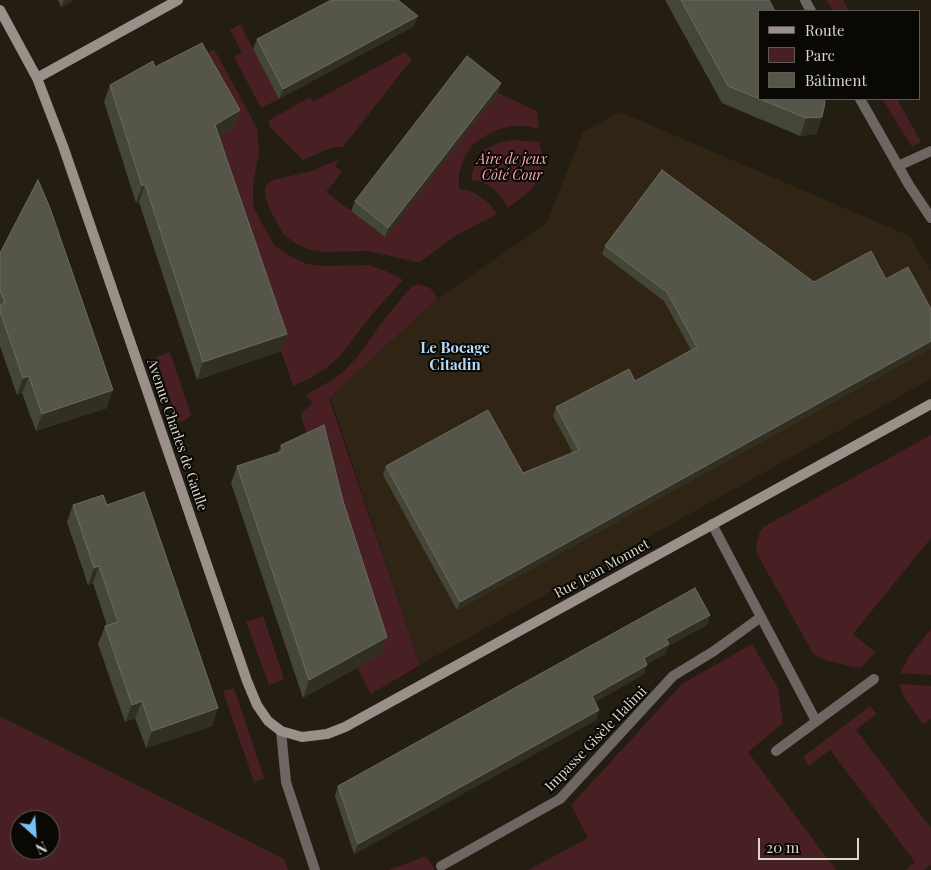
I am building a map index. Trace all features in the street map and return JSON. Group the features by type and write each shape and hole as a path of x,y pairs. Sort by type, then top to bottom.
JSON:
{"street":[{"path":"37,78 178,0"},
{"name":"Avenue Charles de Gaulle","path":"0,10 37,78 66,155 247,681 257,705 268,721 281,731"},
{"path":"861,100 898,166 931,218"},
{"path":"898,166 931,151"},
{"name":"Rue Jean Monnet","path":"281,731 302,737 327,734 345,727 931,404"},
{"path":"712,524 816,721"},
{"name":"Impasse Gisèle Halimi","path":"441,866 560,799 673,676 714,651 761,617"},
{"path":"776,751 874,679"},
{"path":"281,731 286,782 315,870"}],"shaded area":[{"path":"620,112 910,236 931,271 931,379 420,665 330,396 438,298 546,224 583,132"}],"green space":[{"path":"826,0 843,0 848,10 832,10"},
{"path":"240,24 279,99 261,108 234,57 242,52 230,30"},
{"path":"214,49 257,128 259,152 253,185 253,205 274,245 290,256 307,264 323,266 369,265 403,280 373,313 340,356 311,378 293,386 209,142 233,127 196,60"},
{"path":"404,52 412,59 343,147 333,147 303,160 270,127 268,121 310,97 313,102"},
{"path":"498,93 537,111 539,129 526,126 512,126 499,129 473,145 464,158 459,174 459,189 471,191 481,197 490,204 497,214 457,235 420,262 368,251 326,252 310,250 296,244 283,234 269,208 265,196 265,188 268,183 272,180 312,171 339,159 335,166 342,172 326,192 385,237"},
{"path":"883,100 898,100 921,142 912,147"},
{"name":"Aire de jeux Côté Cour","path":"512,140 539,142 542,165 531,190 508,208 499,194 491,187 482,182 471,180 475,161 484,150 498,143"},
{"path":"418,284 430,288 438,298 329,398 420,665 371,694 357,667 381,654 301,417 302,411 309,407 312,402 305,395 343,372 358,356 385,318 412,286"},
{"path":"170,352 191,415 184,421 178,422 156,357"},
{"path":"931,435 931,538 853,634 875,652 874,654 859,668 828,661 814,655 757,554 756,545 760,531 765,526"},
{"path":"263,616 284,679 269,685 246,622"},
{"path":"931,629 931,675 900,673 910,655"},
{"path":"752,644 778,688 783,723 748,752 836,870 528,870 588,838 571,805 682,684"},
{"path":"899,684 931,686 931,719 923,724 904,697"},
{"path":"234,688 264,778 254,782 223,691"},
{"path":"870,706 877,714 856,730 931,828 931,865 924,870 905,870 915,862 830,750 809,766 803,757"},
{"path":"0,716 284,859 288,870 0,870"},
{"path":"426,856 435,870 389,870"}],"building":[{"path":"331,0 398,0 418,16 283,89 257,39"},
{"path":"681,0 769,0 774,10 758,10 758,98 728,86"},
{"path":"202,43 240,110 215,125 287,334 203,362 145,184 142,186 110,85 153,61 155,67"},
{"path":"467,56 501,83 388,228 355,201"},
{"path":"762,100 824,100 822,117 806,118"},
{"path":"662,170 814,282 871,251 886,279 908,267 931,309 931,341 460,602 386,466 488,410 523,473 579,450 556,407 629,369 635,381 697,347 667,292 605,246"},
{"path":"38,180 50,208 113,390 42,414 29,376 23,378 0,311 0,305 5,303 0,290 0,253"},
{"path":"324,425 343,501 387,637 309,680 237,466 283,451 281,445"},
{"path":"144,492 218,708 152,731 142,701 132,705 105,626 118,622 99,566 94,568 73,505 103,495 107,505"},
{"path":"695,588 710,615 666,639 669,644 644,658 647,665 592,696 599,710 358,844 338,786"}],"district":[{"name":"Le Bocage Citadin","path":"455,356"}]}
